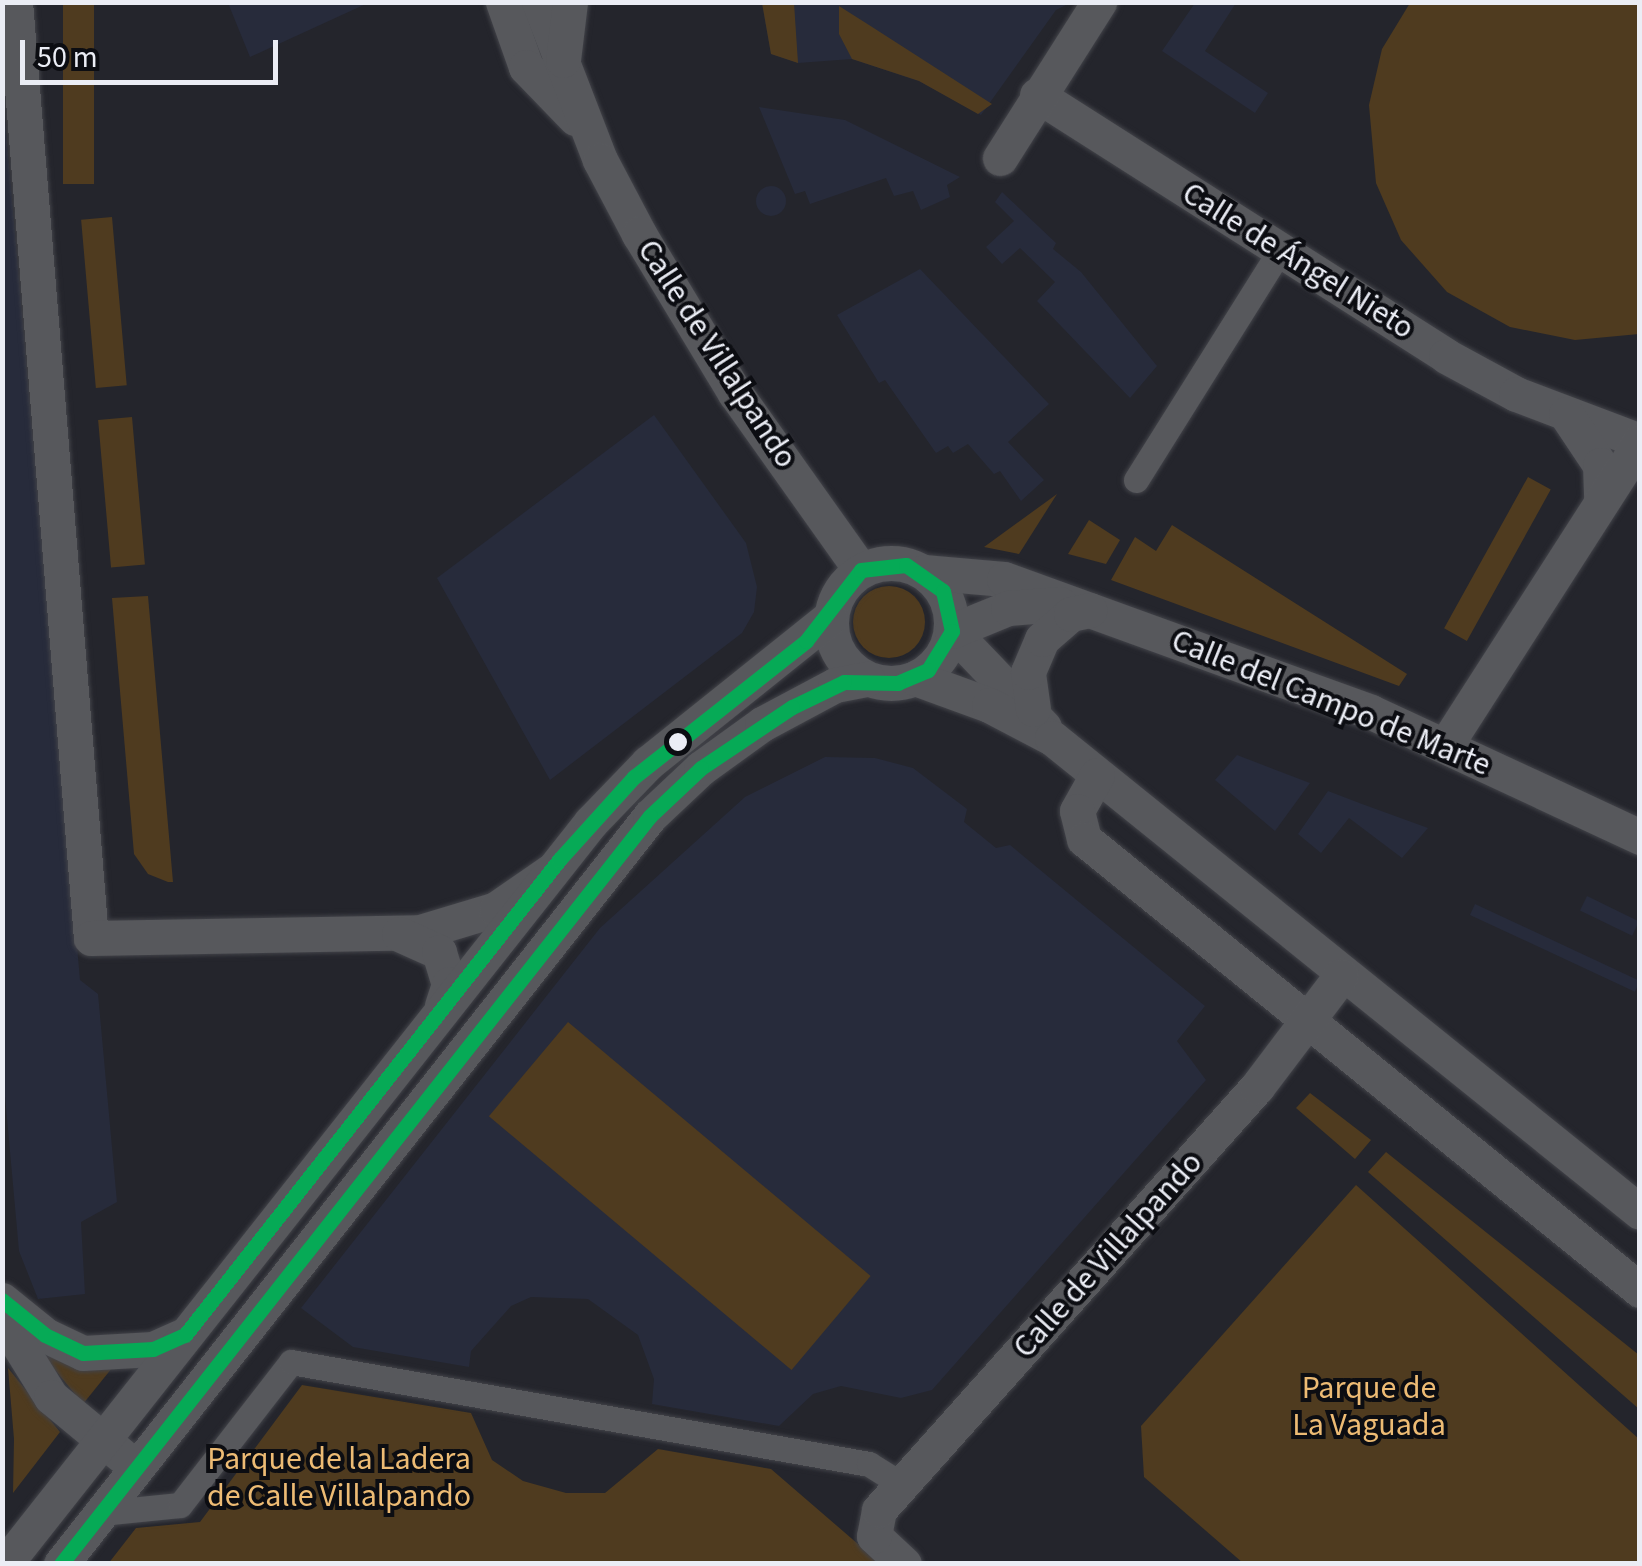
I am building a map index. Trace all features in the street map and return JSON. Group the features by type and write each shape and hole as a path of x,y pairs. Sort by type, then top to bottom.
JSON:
{"street":[{"path":"16,2 91,938 398,934 474,918 551,871"},
{"name":"Calle de Villalpando","path":"503,2 526,67 587,128"},
{"name":"Calle de Villalpando","path":"539,2 587,128 631,220 735,393 861,570"},
{"path":"563,70 570,2"},
{"path":"1000,158 1098,2"},
{"name":"Calle de Ángel Nieto","path":"1037,95 1446,356 1566,414 1640,442"},
{"path":"1136,480 1280,250"},
{"name":"Calle de Ángel Nieto","path":"1566,414 1640,411"},
{"path":"1566,414 1600,465 1600,502"},
{"path":"1447,743 1640,442"},
{"path":"61,1564 658,806 762,724 835,685 867,679 890,684 915,678 934,666 952,631 948,599 924,572 897,562 861,570 838,594 830,617 836,648 867,679"},
{"name":"Calle del Campo de Marte","path":"924,572 994,576 1081,607 1447,743 1640,837"},
{"path":"1042,723 1028,672 1042,639 1081,607"},
{"name":"Calle del Campo de Marte","path":"952,631 1008,608 1081,607"},
{"path":"5,1564 551,871 648,764 830,617"},
{"path":"952,631 1097,775 1341,976 1640,1212"},
{"path":"915,678 1042,723"},
{"path":"1097,775 1077,811 1084,839 1640,1290"},
{"path":"398,934 429,942 439,952 449,984 442,1006"},
{"name":"Calle de Villalpando","path":"904,1564 878,1542 872,1523 1258,1087 1341,976"},
{"path":"2,1300 45,1335 83,1353 153,1349 186,1335"},
{"path":"2,1318 42,1387 136,1466"},
{"path":"101,1513 180,1505 292,1362 869,1464 902,1485"}],"shaded area":[{"path":"228,3 368,3 250,57"},
{"path":"762,3 1070,3 1056,10 981,115 919,81 852,59 798,63 771,54"},
{"path":"1195,3 1236,3 1205,51 1268,93 1255,113 1162,51"},
{"path":"2,84 80,980 98,994 117,1202 81,1222 85,1294 38,1299 19,1251 2,1063"},
{"path":"759,107 845,120 960,177 947,185 950,197 921,210 913,191 894,196 886,178 810,204 805,191 795,194"},
{"path":"771,186 785,195 786,201 777,215 771,216 757,207 756,201 765,187"},
{"path":"1002,192 1056,243 1053,249 1081,272 1157,366 1130,398 1037,301 1055,282 1020,248 1002,264 986,247 1014,221 995,202"},
{"path":"920,269 1049,404 1008,442 1044,480 1021,501 1000,471 994,474 968,444 953,453 948,446 936,453 885,380 879,383 837,315"},
{"path":"654,415 746,543 757,587 754,612 742,633 550,780 437,578"},
{"path":"1237,755 1310,783 1275,831 1215,780"},
{"path":"825,757 875,758 913,768 967,809 964,822 996,848 1010,845 1205,1006 1177,1041 1206,1080 932,1390 901,1398 841,1386 813,1394 779,1426 652,1404 654,1379 638,1335 588,1299 531,1297 511,1306 471,1351 469,1367 353,1347 301,1308 600,928 745,797"},
{"path":"1328,791 1428,828 1402,858 1349,818 1321,853 1298,834"},
{"path":"1587,896 1639,921 1632,936 1580,910"},
{"path":"1475,904 1640,981 1635,992 1470,915"}],"green space":[{"path":"63,3 94,3 94,184 63,184"},
{"path":"762,3 794,3 798,63 771,54"},
{"path":"1410,3 1639,3 1639,334 1575,340 1510,327 1447,292 1401,240 1376,183 1369,105 1382,49"},
{"path":"839,6 992,104 978,114 919,81 852,59 839,34"},
{"path":"112,217 127,385 96,388 81,220"},
{"path":"132,417 145,564 111,567 98,420"},
{"path":"1528,477 1551,490 1467,641 1444,628"},
{"path":"1057,494 1019,554 984,547"},
{"path":"1089,520 1120,540 1106,564 1068,554"},
{"path":"1172,525 1407,674 1399,686 1111,580 1135,537 1156,551"},
{"path":"889,586 914,597 925,622 914,647 889,658 864,647 853,622 864,597"},
{"path":"148,596 173,882 148,874 134,854 112,598"},
{"path":"568,1022 871,1276 792,1370 489,1116"},
{"path":"1310,1093 1371,1140 1355,1159 1296,1108"},
{"path":"1386,1152 1639,1355 1639,1409 1368,1172"},
{"name":"Parque de La Vaguada","path":"1356,1185 1639,1439 1639,1563 1243,1563 1144,1477 1141,1426"},
{"path":"37,1348 112,1368 83,1404"},
{"path":"8,1368 60,1432 13,1493 14,1439"},
{"name":"Parque de la Ladera de Calle Villalpando","path":"302,1385 471,1413 492,1460 523,1481 566,1493 605,1493 658,1449 771,1469 880,1563 108,1564 136,1528 200,1522"}],"transit line":[{"path":"2,1300 45,1335 83,1353 153,1349 185,1335 559,860 634,777 806,641 861,570 906,565 943,591 952,631 928,670 898,683 844,682 792,707 701,768 650,816 61,1564"}]}
